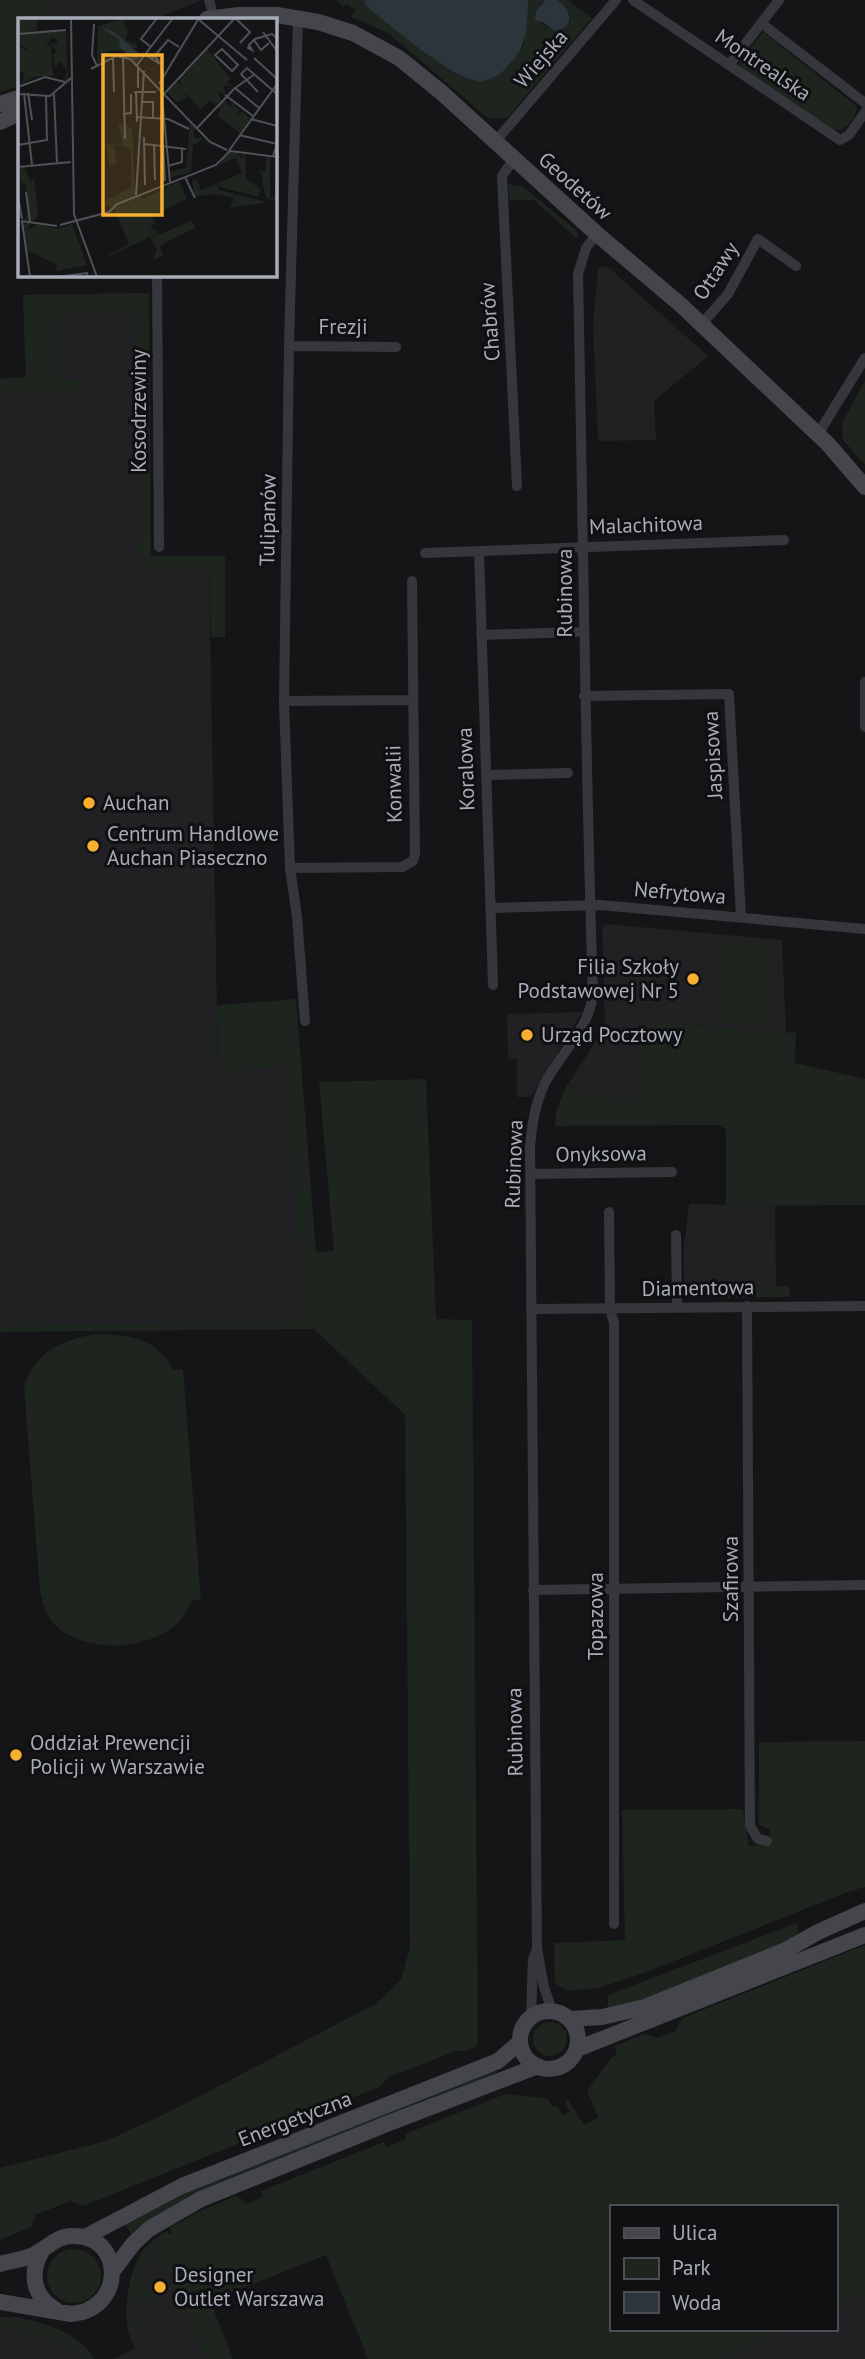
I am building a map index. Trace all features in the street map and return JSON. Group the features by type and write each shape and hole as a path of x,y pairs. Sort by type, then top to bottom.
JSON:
{"street":[{"path":"209,0 210,18"},
{"name":"Wiejska","path":"495,142 616,0"},
{"name":"Montrealska","path":"633,0 840,140 849,135 865,112"},
{"path":"729,65 779,0"},
{"name":"Geodetów","path":"210,18 239,15 298,18 318,22 353,33 399,58 644,273 818,435 865,487"},
{"name":"Tulipanów","path":"298,18 289,346 285,701 290,868 297,917 305,1021"},
{"name":"Montrealska","path":"761,23 865,103"},
{"path":"0,104 18,98"},
{"path":"0,122 18,113"},
{"name":"Chabrów","path":"514,159 502,176 517,486"},
{"name":"Rubinowa","path":"552,2011 544,1987 537,1949 531,1309 532,1121 536,1103 546,1081 587,1020 593,996 584,696 584,546 578,274 586,248 597,234"},
{"name":"Ottawy","path":"701,326 728,294 758,239 796,266"},
{"name":"Kosodrzewiny","path":"157,276 159,547"},
{"name":"Frezji","path":"289,346 396,346"},
{"path":"818,435 865,358"},
{"name":"Malachitowa","path":"425,553 784,540"},
{"name":"Koralowa","path":"479,551 493,985"},
{"name":"Konwalii","path":"290,868 402,867 413,861 411,581"},
{"path":"481,635 576,632"},
{"path":"865,682 865,727"},
{"name":"Jaspisowa","path":"584,696 729,694 741,917"},
{"path":"285,701 412,700"},
{"path":"486,775 568,773"},
{"name":"Nefrytowa","path":"491,908 590,905 865,929"},
{"name":"Onyksowa","path":"531,1174 672,1172"},
{"name":"Topazowa","path":"609,1212 610,1308 614,1323 614,1924"},
{"path":"676,1235 677,1307"},
{"name":"Szafirowa","path":"747,1306 750,1826 758,1839 767,1842"},
{"name":"Diamentowa","path":"531,1309 865,1306"},
{"path":"533,1590 865,1585"},
{"path":"531,2018 540,2012 552,2011 570,2019 602,2017 645,2007 786,1950 818,1931 865,1911"},
{"name":"Energetyczna","path":"0,2302 80,2313 98,2305 109,2291 112,2272 133,2244 149,2229 201,2199 538,2066 561,2067 572,2059 577,2049 865,1935"},
{"name":"Rubinowa","path":"531,2018 533,1959 537,1949"},
{"name":"Energetyczna","path":"0,2264 33,2256 66,2236 85,2237 191,2182 498,2061 520,2042 523,2027 531,2018"},
{"path":"570,2019 578,2033 577,2049"},
{"path":"520,2042 526,2057 538,2066"},
{"path":"85,2237 107,2254 112,2272"},
{"path":"42,2251 34,2268 36,2287 46,2303 62,2312"}],"shaded area":[{"path":"44,0 203,0 157,18 54,18"},
{"path":"607,266 708,356 654,401 656,440 598,441 593,326 598,268"},
{"path":"149,293 146,568 209,567 218,1066 224,1071 287,1066 303,1322 0,1325 0,379 26,377 23,295"},
{"name":"Filia Szkoły Podstawowej Nr 5","path":"606,924 782,940 786,1032 653,1022 650,1041 647,1045 640,1045 636,1100 579,1096 580,1091 568,1084 605,1027 602,928"},
{"path":"582,1012 531,1097 517,1097 517,1059 508,1059 507,1014"},
{"path":"689,1204 775,1206 776,1286 684,1288 684,1247"},
{"name":"Designer Outlet Warszawa","path":"159,2239 217,2359 113,2359 135,2349 127,2329 128,2303 136,2271"},
{"path":"865,2268 865,2359 710,2359 709,2331 837,2331 837,2279"},
{"path":"0,2317 17,2317 63,2332 82,2344 94,2359 0,2359"}],"green space":[{"path":"0,0 44,0 54,18 18,18 18,86 0,92"},
{"path":"336,0 364,0 365,5 456,73 478,80 502,69 524,45 528,0 545,0 540,4 539,22 554,31 570,22 570,14 557,0 568,0 592,18 507,118 489,119 388,33 351,17 356,10 346,4 343,7"},
{"path":"763,32 855,105 857,109 848,124 842,129 834,130 741,68 739,62"},
{"path":"511,183 514,186 521,185 578,232 577,239 534,200 509,200 508,186"},
{"path":"149,293 151,556 225,556 225,637 211,637 209,567 146,568 146,556 136,556 136,545 141,544 134,312 66,313 57,321 58,373 63,379 81,381 85,388 82,393 8,393 0,402 0,379 26,377 23,295"},
{"path":"865,381 865,465 843,440 842,423"},
{"path":"723,941 771,942 769,1023 722,1023"},
{"path":"296,999 316,1252 334,1251 319,1082 426,1079 436,1319 472,1320 478,2046 467,2051 456,2051 389,2077 379,2087 83,2206 70,2201 35,2215 31,2227 0,2240 0,2168 106,2141 169,2112 377,2003 401,1980 410,1947 405,1415 314,1329 0,1332 0,1325 303,1322 287,1066 223,1071 218,1067 217,1005"},
{"path":"652,1022 796,1033 795,1063 865,1079 865,1205 726,1206 726,1130 719,1125 555,1126 556,1112 567,1084 580,1091 580,1096 636,1100 640,1044 647,1045 650,1041"},
{"path":"789,1286 790,1297 689,1298 684,1293 684,1288"},
{"path":"96,1334 121,1335 141,1340 158,1351 174,1370 183,1369 201,1600 193,1600 180,1621 165,1632 134,1644 117,1646 100,1645 69,1635 56,1626 47,1614 40,1591 24,1387 42,1356 61,1344"},
{"path":"865,1741 865,1887 644,1973 598,1988 567,1991 555,1983 554,1943 625,1940 622,1810 743,1809 749,1846 771,1844 770,1830 759,1824 759,1742"},
{"path":"797,1923 798,1931 793,1939 642,2001 608,2010 608,1995"},
{"path":"865,1945 865,2295 837,2306 837,2205 610,2205 610,2331 781,2331 725,2359 368,2359 326,2255 210,2301 233,2359 204,2359 159,2250 152,2253 155,2260 145,2265 144,2272 138,2274 146,2292 155,2291 158,2302 154,2305 149,2296 130,2304 138,2327 129,2332 128,2291 137,2259 153,2240 167,2231 172,2233 170,2228 198,2212 236,2196 245,2204 263,2197 261,2191 384,2142 387,2147 406,2139 405,2134 505,2094 548,2099 553,2107 557,2105 563,2116 570,2112 565,2103 568,2099 584,2125 598,2118 587,2090 612,2057 617,2055 615,2046 644,2034 658,2038 676,2031 685,2017"},
{"path":"550,2022 562,2027 567,2039 562,2051 550,2056 538,2051 533,2039 538,2027"},
{"path":"494,2070 497,2073 194,2194 155,2217 132,2235 125,2225 193,2190"},
{"path":"74,2249 93,2257 101,2276 93,2295 74,2303 55,2295 47,2276 55,2257"},
{"path":"0,2317 53,2327 77,2340 94,2359 82,2359 76,2351 57,2340 0,2328"}],"water":[{"path":"364,0 528,0 525,38 513,61 495,77 482,81 470,79 439,63 365,5"},
{"path":"545,0 557,0 562,4 569,13 566,26 554,31 535,20 536,11"}],"place":[{"name":"Auchan","path":"89,803"},
{"name":"Centrum Handlowe Auchan Piaseczno","path":"93,846"},
{"name":"Filia Szkoły Podstawowej Nr 5","path":"693,979"},
{"name":"Urząd Pocztowy","path":"527,1035"},
{"name":"Oddział Prewencji Policji w Warszawie","path":"16,1755"},
{"name":"Designer Outlet Warszawa","path":"160,2287"}]}
